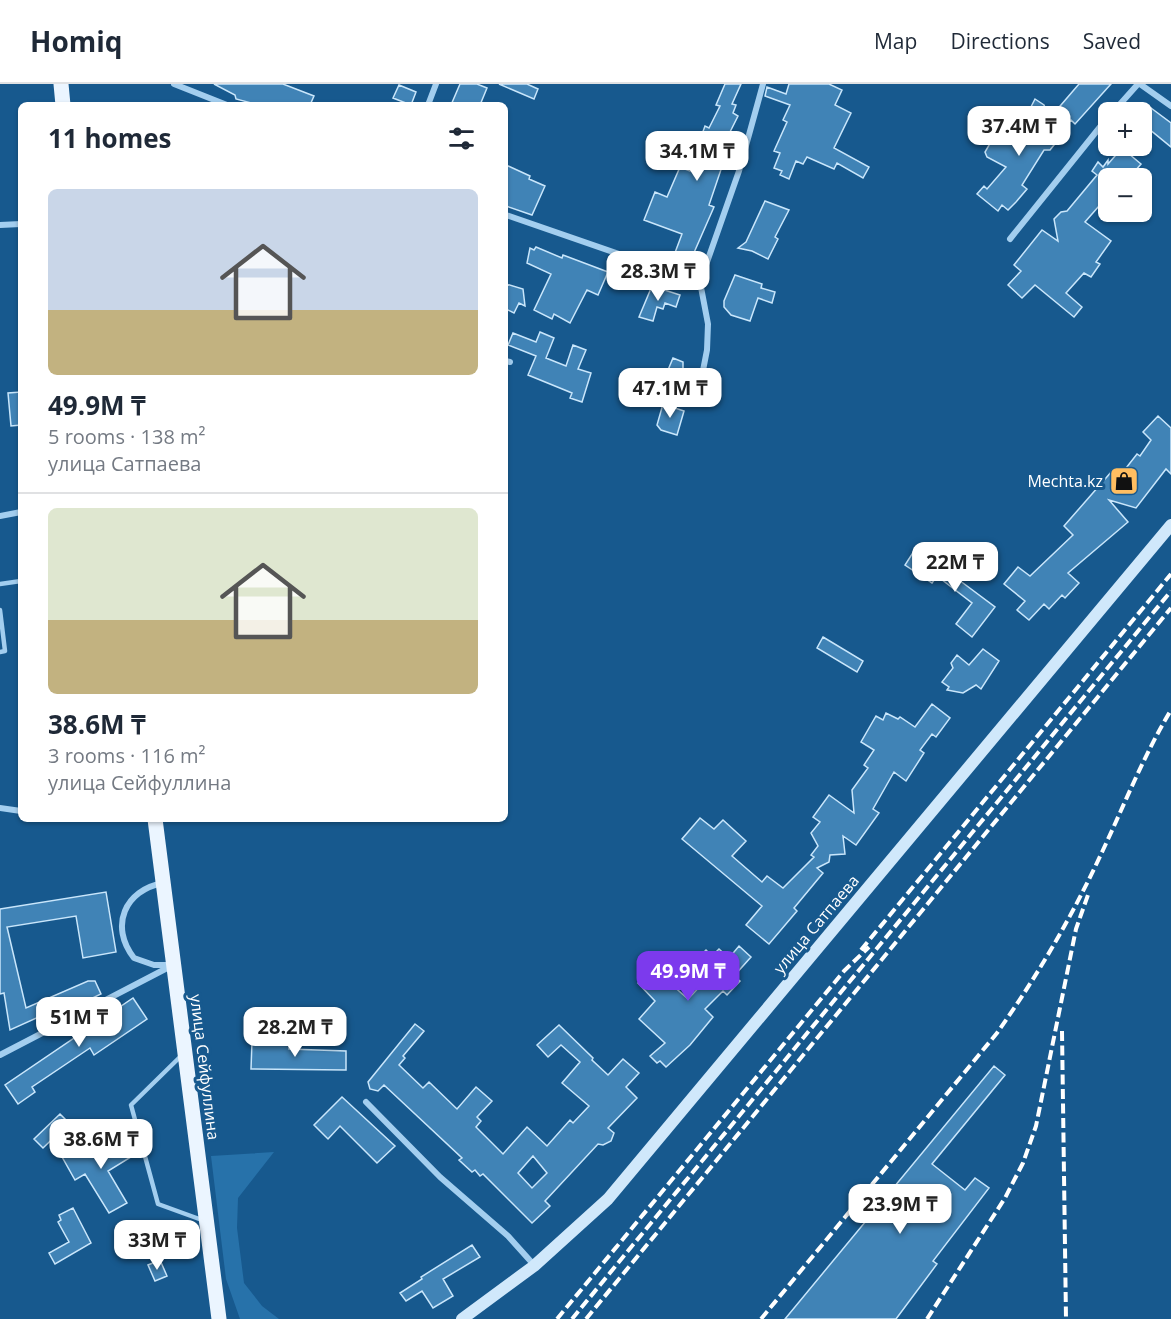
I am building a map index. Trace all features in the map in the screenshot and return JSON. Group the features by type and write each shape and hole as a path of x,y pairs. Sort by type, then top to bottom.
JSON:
{"main road":[{"path":"61,84 63,102"},
{"name":"улица Сейфуллина","path":"155,822 219,1319"}],"street":[{"path":"174,84 219,102"},
{"path":"429,102 436,84"},
{"path":"697,400 707,350 708,324 700,282 739,171 763,84"},
{"path":"1122,102 1139,84 1171,106"},
{"path":"1010,239 1098,129"},
{"path":"508,216 700,282"},
{"path":"0,225 18,224"},
{"path":"0,516 18,513"},
{"name":"улица Сатпаева","path":"462,1319 534,1266 608,1199 1171,525"},
{"path":"0,808 18,811"},
{"path":"163,883 147,886 133,896 124,910 123,940 134,958 154,965 174,965"},
{"path":"0,1055 174,965"},
{"path":"366,1102 440,1177 508,1236 534,1266"}],"lane":[{"path":"0,584 18,581"},
{"path":"0,610 6,651 0,652"},
{"path":"185,1052 131,1105 158,1204 207,1221"}],"shaded area":[{"path":"274,1152 238,1198 237,1228 244,1283 262,1306 279,1319 240,1319 226,1279 211,1156"}],"building":[{"path":"214,84 283,84 314,96 311,102 248,102 236,99 235,95"},
{"path":"460,84 477,84 487,88 481,102 452,102"},
{"path":"499,84 527,84 538,89 534,99"},
{"path":"725,84 741,84 732,104 736,105 733,113 738,116 728,136 732,137 709,205 714,207 689,264 673,258 682,234 644,220 655,192 667,197 680,167 690,171 701,147 692,143 695,134 701,137 705,126 709,128 720,106 716,105"},
{"path":"789,84 829,84 842,90 835,105 851,113 834,148 869,167 863,178 837,163 834,169 807,157 803,164 796,161 789,179 780,175 782,171 774,168 780,153 774,151 787,122 783,120 790,105 765,96 767,87 786,94"},
{"path":"1079,84 1111,84 1075,124 1071,120 1068,123 1055,112"},
{"path":"399,85 416,92 412,102 403,102 393,98"},
{"path":"1035,99 1044,105 1058,140 1050,150 1044,150 1022,185 1027,189 1008,210 1002,205 998,211 977,194 984,186 987,189 1006,167 987,157 985,152 996,133 1013,142"},
{"path":"1152,109 1171,123 1171,147 1152,131"},
{"path":"1115,156 1132,156 1141,164 1138,168 1098,168 1098,207 1085,222 1111,241 1096,262 1100,264 1091,277 1084,273 1066,293 1082,307 1074,317 1035,285 1022,298 1008,285 1021,271 1014,265 1042,230 1058,241 1054,219 1061,212 1067,211 1097,175 1092,171 1098,162 1103,167 1108,160 1108,164"},
{"path":"508,166 545,186 532,215 508,207"},
{"path":"765,201 789,210 775,237 778,239 768,259 752,251 738,248 746,242"},
{"path":"536,247 562,258 563,255 608,272 598,295 587,290 570,323 554,314 552,319 534,310 551,274 527,263 530,248 534,250"},
{"path":"735,275 762,284 761,288 775,292 772,303 758,298 750,321 731,315 724,307 724,301"},
{"path":"508,285 523,289 525,306 519,303 514,313 508,310"},
{"path":"652,286 680,295 676,307 665,303 663,309 657,307 653,321 639,317"},
{"path":"540,332 554,338 546,358 566,366 573,345 586,350 578,369 591,373 582,402 570,398 572,393 528,375 536,356 508,345 513,333 536,342"},
{"path":"673,358 683,362 683,369 676,376 668,370"},
{"path":"18,392 18,425 11,426 8,393"},
{"path":"663,404 684,411 677,435 661,430 657,425"},
{"path":"1158,416 1171,428 1171,474 1166,469 1136,508 1109,500 1128,522 1068,573 1079,583 1065,598 1062,595 1049,609 1044,604 1029,620 1017,610 1025,601 1004,584 1018,567 1030,576 1073,535 1064,526 1113,470 1119,477 1137,454 1140,456 1151,440 1143,432"},
{"path":"914,551 951,574 995,607 972,637 956,624 972,603 937,576 932,583 905,565"},
{"path":"823,637 863,661 857,672 817,648"},
{"path":"983,649 999,661 981,689 976,685 963,693 947,690 949,687 942,682 953,668 951,663 957,655 969,665"},
{"path":"932,704 950,718 936,737 932,734 920,750 924,753 906,781 894,772 873,809 879,813 856,845 843,836 845,854 830,855 829,862 817,868 823,873 794,908 797,911 769,944 746,925 762,906 682,839 700,818 714,829 723,820 746,841 732,856 762,882 767,876 783,888 814,857 811,855 818,846 811,833 820,822 813,817 829,795 854,813 852,790 868,768 864,765 874,750 861,742 876,716 883,720 886,713 898,719 900,717 915,727"},
{"path":"106,892 116,952 83,958 76,916 7,927 26,1008 88,981 95,981 101,994 76,1006 74,1001 10,1030 4,993 0,994 0,909"},
{"path":"739,946 751,957 734,976 740,981 727,995 723,991 705,1009 713,1017 690,1045 666,1067 660,1061 657,1063 650,1056 665,1043 639,1019 655,1001 638,983 659,965 673,981 670,983 688,999 707,979 697,969 702,964 697,959 706,950 712,956 719,949 729,958"},
{"path":"133,998 147,1019 94,1055 90,1048 32,1087 35,1092 18,1104 5,1085"},
{"path":"415,1024 424,1031 403,1056 405,1058 399,1065 423,1088 429,1082 457,1109 476,1087 492,1101 477,1117 481,1121 476,1127 503,1154 527,1127 547,1146 570,1120 573,1123 589,1106 562,1083 580,1062 561,1045 548,1057 537,1045 559,1025 608,1075 623,1059 639,1073 626,1087 637,1098 608,1128 614,1133 611,1141 603,1145 598,1144 545,1201 550,1206 532,1223 483,1174 480,1176 475,1170 472,1172 459,1160 462,1158 384,1085 378,1091 370,1089 368,1082","holes":["533,1156 547,1173 532,1188 518,1173"]},
{"path":"252,1041 289,1042 289,1049 346,1051 346,1070 251,1069"},
{"path":"994,1066 1005,1075 932,1164 965,1190 975,1178 989,1188 933,1261 937,1264 896,1319 785,1319"},
{"path":"342,1097 395,1146 377,1163 340,1126 328,1139 314,1125"},
{"path":"60,1114 69,1123 43,1148 34,1139"},
{"path":"131,1138 139,1152 108,1171 127,1203 109,1213 85,1174 75,1180 61,1155 86,1141 97,1158"},
{"path":"73,1208 91,1243 55,1264 49,1253 69,1242 58,1222 61,1220 59,1215"},
{"path":"472,1245 480,1257 443,1279 453,1296 433,1308 422,1291 406,1301 400,1293"},
{"path":"160,1260 167,1276 155,1281 148,1265"}],"railway":[{"path":"861,950 1171,574"},
{"path":"572,1319 1171,591"},
{"path":"586,1319 1171,608"},
{"path":"761,1319 997,1033 1012,1011 1041,967 1080,898 1143,762 1171,710"},
{"path":"927,1319 1005,1198 1023,1163 1036,1126 1076,929 1089,892"},
{"path":"557,1319 844,971 869,947"},
{"path":"1062,1031 1066,1319"}],"place":[{"name":"Mechta.kz","path":"1124,481"}]}
